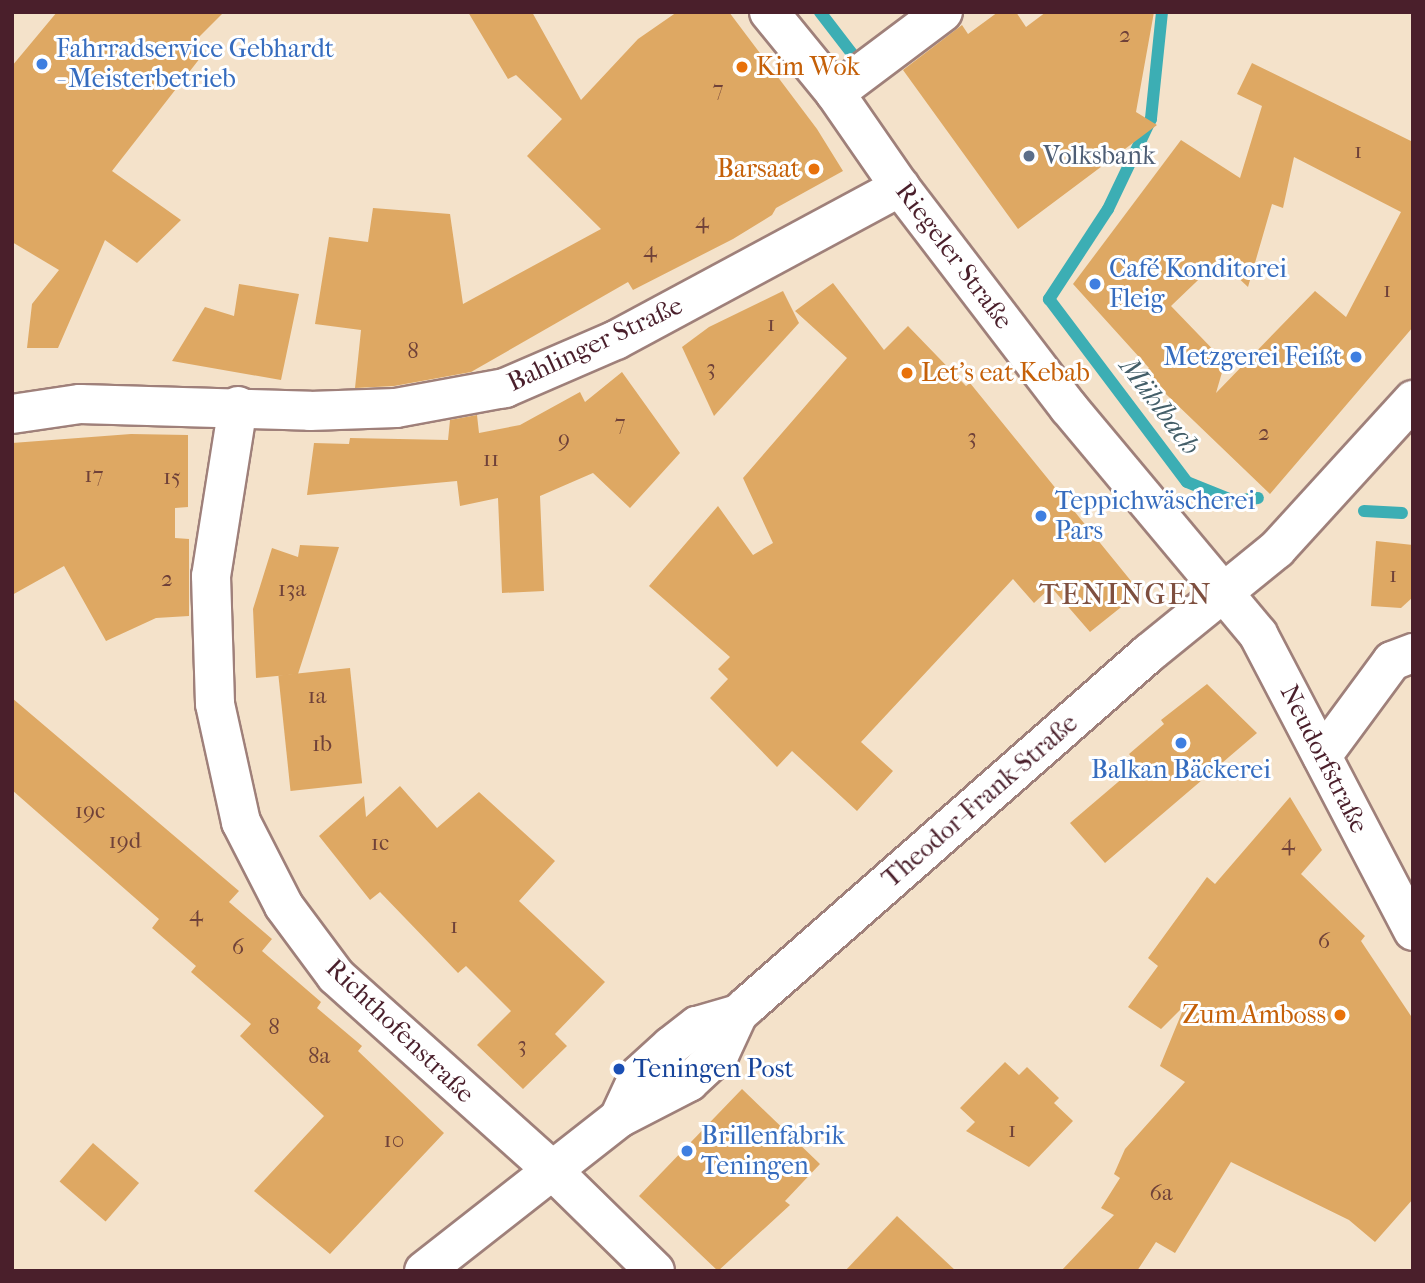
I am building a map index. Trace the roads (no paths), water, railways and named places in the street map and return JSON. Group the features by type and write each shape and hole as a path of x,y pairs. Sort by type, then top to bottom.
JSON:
{"street":[{"name":"Riegeler Straße","path":"769,12 835,93 900,187 1069,408 1226,592"},
{"path":"835,93 943,12"},
{"name":"Bahlinger Straße","path":"12,414 80,404 238,406 310,411 396,408 505,388 616,340 900,187"},
{"name":"Theodor-Frank-Straße","path":"424,1271 619,1118 689,1082 720,1053 737,1014 1149,653 1226,592 1298,529 1413,400"},
{"name":"Richthofenstraße","path":"238,406 211,576 215,704 241,822 284,906 336,976 551,1170 655,1271"},
{"name":"Neudorfstraße","path":"1226,592 1258,634 1413,931"},
{"path":"1322,756 1402,657"}],"waterway":[{"name":"Mühlbach","path":"820,12 860,64"},
{"path":"1162,12 1151,119 1108,209 1049,299 1187,482 1234,501 1258,498"},
{"name":"Mühlbach","path":"1364,511 1402,513"}],"place":[{"name":"Fahrradservice Gebhardt - Meisterbetrieb","path":"42,64"},
{"name":"Kim Wok","path":"742,67"},
{"name":"Volksbank","path":"1029,156"},
{"name":"Barsaat","path":"814,169"},
{"name":"Café Konditorei Fleig","path":"1095,284"},
{"name":"Metzgerei Feißt","path":"1356,357"},
{"name":"Let's eat Kebab","path":"907,373"},
{"name":"Teppichwäscherei Pars","path":"1041,516"},
{"name":"Balkan Bäckerei","path":"1181,743"},
{"name":"Zum Amboss","path":"1340,1015"},
{"name":"Teningen Post","path":"619,1069"},
{"name":"Brillenfabrik Teningen","path":"687,1151"}],"district":[{"name":"TENINGEN","path":"1126,595"}]}
